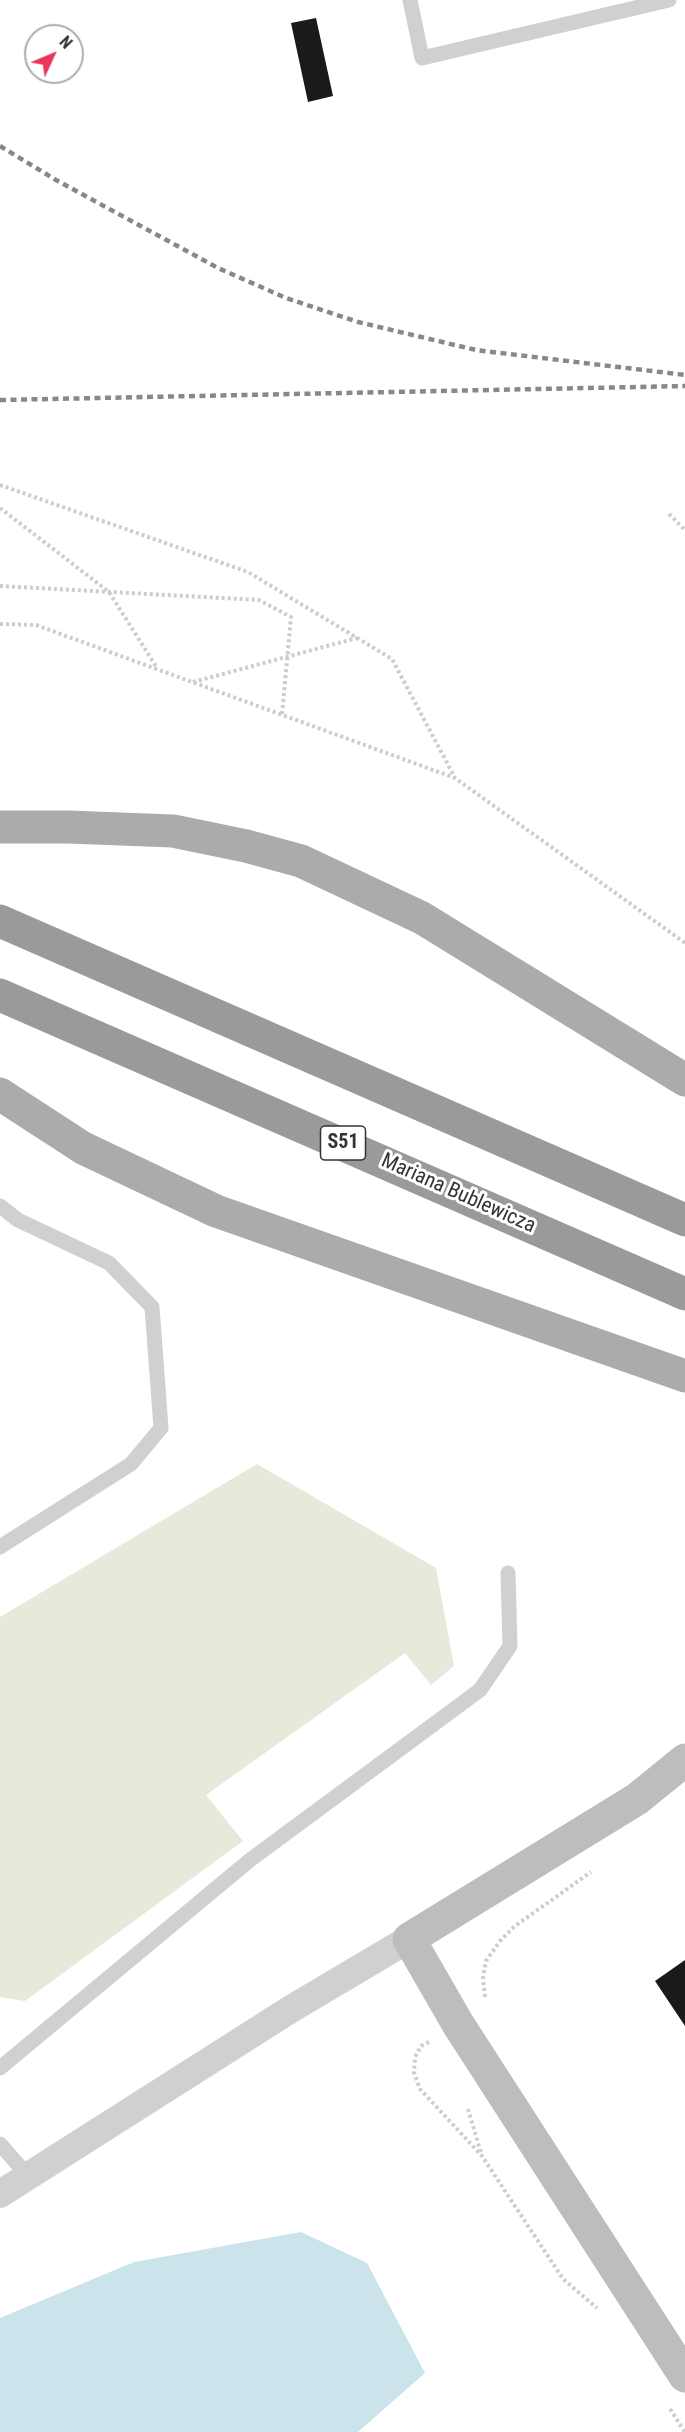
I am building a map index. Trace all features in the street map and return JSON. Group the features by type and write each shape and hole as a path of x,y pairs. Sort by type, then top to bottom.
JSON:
{"highway":[{"path":"0,921 685,1220"},
{"name":"Mariana Bublewicza","path":"0,995 685,1294"}],"main road":[{"path":"0,827 173,831 246,846 301,861 422,918 685,1080"},
{"path":"0,1094 83,1148 216,1211 685,1376"}],"street":[{"path":"0,2194 291,2008 409,1939 637,1799 685,1761"},
{"path":"409,1939 448,2030 685,2376"}],"lane":[{"path":"410,0 422,58 669,0"},
{"path":"0,1206 18,1220 109,1263 152,1306 160,1428 131,1464 0,1547"},
{"path":"0,2068 250,1860 480,1690 510,1646 508,1573"},
{"path":"0,2144 28,2176"}],"path":[{"path":"0,484 248,572 392,658 455,778"},
{"path":"0,507 109,592 158,669"},
{"path":"669,513 685,530"},
{"path":"0,586 259,600 291,617 282,715"},
{"path":"0,624 36,625 455,778 685,944"},
{"path":"192,682 358,638"},
{"path":"600,1866 515,1926 500,1941 486,1961 483,1977 486,2006 421,2046 416,2057 414,2073 420,2089 482,2156 563,2279 603,2314"}],"shaded area":[{"path":"257,1464 436,1568 454,1666 431,1685 405,1653 206,1795 243,1841 25,2001 0,1997 0,1617"}],"water":[{"path":"301,2232 367,2263 425,2373 358,2432 0,2432 0,2318 134,2262"}],"building":[{"path":"316,18 333,96 308,102 291,23"},
{"path":"685,1960 685,2026 655,1981"}],"railway":[{"path":"0,146 56,180 218,268 286,298 358,322 476,350 685,375"},
{"path":"0,400 685,386"}]}
